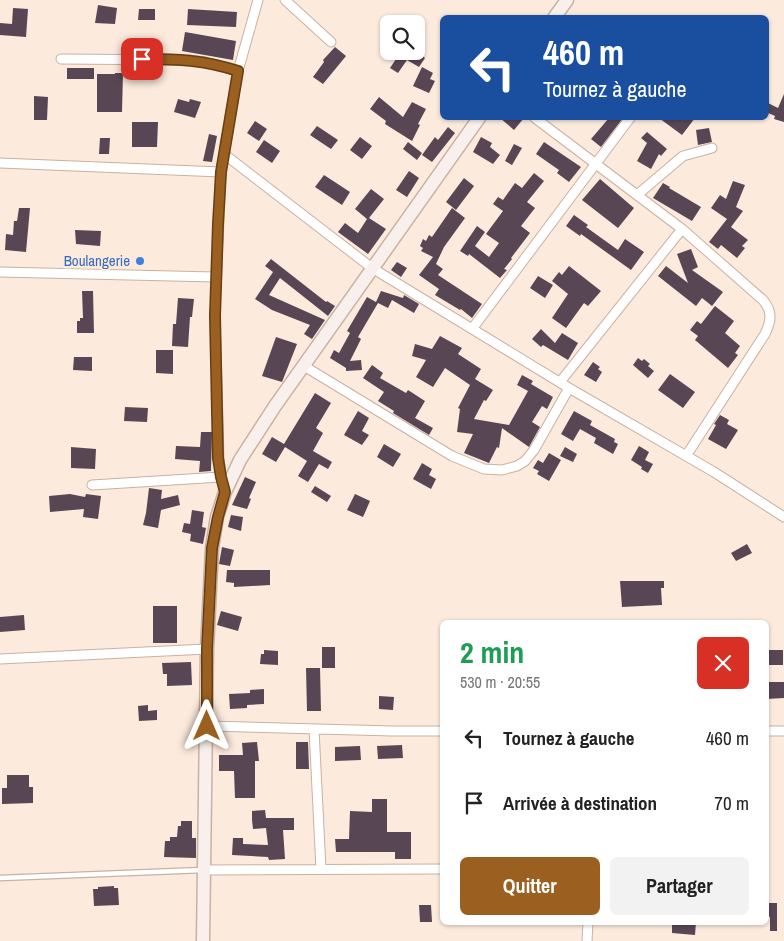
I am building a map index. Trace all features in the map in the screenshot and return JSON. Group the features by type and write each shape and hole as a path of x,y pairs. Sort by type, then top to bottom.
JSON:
{"street":[{"path":"225,492 221,477 218,442 216,277 221,172 238,71 258,0"},
{"path":"285,0 331,42"},
{"path":"556,15 567,0"},
{"path":"61,59 189,60 205,62 238,71"},
{"path":"203,941 207,649 212,548 225,492 240,460 372,268 478,120"},
{"path":"538,120 682,229 763,300 769,308 771,318 761,341 686,456"},
{"path":"472,329 628,120"},
{"path":"637,195 682,156 712,148"},
{"path":"224,154 372,268 569,388 686,456 784,517"},
{"path":"0,163 221,172"},
{"path":"560,382 682,229"},
{"path":"0,272 216,277"},
{"path":"304,366 452,456 484,469 502,470 525,461 534,450 569,388"},
{"path":"92,486 221,477"},
{"path":"0,659 207,649"},
{"path":"207,726 440,731"},
{"path":"314,729 322,869"},
{"path":"769,731 784,731"},
{"path":"205,870 440,869"},
{"path":"587,941 588,925"}],"lane":[{"path":"0,878 205,870"}],"building":[{"path":"98,5 117,8 115,24 95,23"},
{"path":"13,8 28,9 26,37 0,35 0,23 12,24"},
{"path":"139,9 155,9 155,20 138,20"},
{"path":"188,9 237,12 236,27 187,25"},
{"path":"185,32 236,41 233,60 182,51"},
{"path":"335,47 346,56 323,84 313,77 324,62 323,60"},
{"path":"395,60 407,60 398,73 390,68"},
{"path":"407,60 424,60 419,67"},
{"path":"422,67 433,73 430,79 435,81 429,93 413,86"},
{"path":"67,68 94,68 94,79 67,79"},
{"path":"123,73 122,112 97,112 97,74"},
{"path":"784,94 784,122 774,119 775,116 769,113 769,104 778,108"},
{"path":"34,96 48,97 47,120 34,120"},
{"path":"379,97 403,117 412,102 426,109 412,141 385,124 386,121 370,109"},
{"path":"178,99 189,102 190,99 201,102 195,118 174,112"},
{"path":"502,120 522,120 514,130"},
{"path":"607,120 621,120 601,147 591,139"},
{"path":"662,120 693,120 682,135"},
{"path":"255,121 267,129 259,141 247,133"},
{"path":"132,122 158,122 157,147 132,147"},
{"path":"317,126 338,140 331,149 310,135"},
{"path":"448,127 455,133 432,162 422,155 435,137 438,140"},
{"path":"709,128 712,142 698,145 696,130"},
{"path":"647,132 667,149 661,156 659,154 651,169 637,161 647,143 641,138"},
{"path":"209,134 217,136 212,162 203,161"},
{"path":"360,137 372,146 362,159 350,150"},
{"path":"481,137 492,143 490,147 500,155 493,164 473,152"},
{"path":"100,138 110,138 109,154 99,154"},
{"path":"264,140 280,151 272,163 256,152"},
{"path":"408,142 422,153 417,160 403,149"},
{"path":"544,142 581,167 569,182 557,173 559,170 536,154"},
{"path":"514,144 522,148 512,165 505,161"},
{"path":"409,171 419,178 407,197 396,190"},
{"path":"534,173 544,181 527,202 535,208 521,226 530,233 511,258 504,269 507,270 500,278 469,254 468,256 460,251 477,226 485,232 475,246 489,257 499,243 486,234 503,211 493,204 498,197 503,200 515,183 522,188"},
{"path":"324,175 350,192 342,205 315,187"},
{"path":"464,178 474,186 456,210 446,202"},
{"path":"600,179 634,208 618,228 582,200"},
{"path":"733,181 745,185 736,207 743,211 731,227 748,240 742,246 745,248 737,258 721,245 718,249 709,242 727,219 711,208 720,195 726,199"},
{"path":"663,183 701,207 692,221 653,198"},
{"path":"371,189 384,199 369,218 386,229 368,254 338,232 345,223 358,233 367,219 355,209"},
{"path":"19,208 30,208 26,252 5,250 6,234 13,235 14,221 17,221"},
{"path":"452,208 465,218 444,247 436,264 443,269 438,275 482,304 472,318 461,309 435,295 439,289 419,275 433,257 421,251 423,248 420,246 423,239 426,241 429,235 432,237"},
{"path":"574,215 588,225 586,227 618,250 625,239 644,252 631,270 581,234 580,236 566,226"},
{"path":"75,230 101,231 100,246 76,244"},
{"path":"691,249 698,267 692,270 723,292 712,306 702,298 696,306 658,276 666,266 688,283 677,254"},
{"path":"271,259 326,302 335,306 328,316 280,278 269,295 325,320 312,339 304,334 310,325 272,310 255,299 273,272 265,266"},
{"path":"397,262 407,268 401,277 391,270"},
{"path":"569,266 601,291 588,306 584,303 566,328 552,318 568,294 552,281 559,272 562,275"},
{"path":"538,276 553,285 545,298 530,288"},
{"path":"82,291 93,291 94,333 77,333 77,321 83,318"},
{"path":"381,291 403,298 404,295 419,304 414,313 392,300 388,308 378,303 358,337 361,339 350,361 361,360 362,370 346,371 346,368 330,358 334,350 339,353 350,333 347,331 367,297 376,302"},
{"path":"178,298 194,299 192,317 190,317 188,347 172,346 173,324 176,324"},
{"path":"715,306 734,321 725,333 740,346 735,353 738,355 728,368 695,340 698,336 690,330 697,321 701,324"},
{"path":"541,329 555,343 562,333 578,343 568,360 543,345 541,347 532,339"},
{"path":"440,336 462,348 458,354 481,369 475,379 493,390 486,401 484,400 474,419 509,425 528,391 517,385 522,375 533,381 531,384 553,397 547,409 542,406 532,422 540,427 529,447 502,428 499,448 497,447 489,463 464,453 473,434 457,432 460,409 458,408 470,385 445,368 433,387 416,377 426,360 412,356 415,344 432,349"},
{"path":"276,337 297,344 282,382 262,376"},
{"path":"156,350 173,350 173,374 156,373"},
{"path":"74,357 92,357 92,371 73,370"},
{"path":"638,358 642,361 644,359 654,371 648,378 633,365"},
{"path":"593,362 600,367 598,369 602,372 596,382 584,375"},
{"path":"372,365 383,373 380,378 406,393 408,390 425,401 415,418 433,428 429,435 393,413 394,411 378,401 384,392 363,378"},
{"path":"670,374 695,392 683,408 658,390"},
{"path":"315,393 331,403 316,428 323,433 313,451 332,462 328,469 319,464 308,482 298,476 307,461 285,447 276,462 262,454 272,437 284,444"},
{"path":"125,407 148,408 147,422 124,421"},
{"path":"358,411 369,418 362,431 369,435 362,445 344,435"},
{"path":"574,411 592,421 590,425 615,439 614,442 618,444 613,454 594,443 596,438 580,429 573,441 561,434"},
{"path":"720,415 729,420 727,424 738,430 726,449 708,439"},
{"path":"201,432 212,432 211,471 199,472 200,461 175,459 176,446 200,447"},
{"path":"384,444 401,454 393,467 377,457"},
{"path":"639,446 649,452 645,460 653,464 648,473 631,460"},
{"path":"71,447 96,449 95,469 71,468"},
{"path":"565,447 577,454 573,462 560,456"},
{"path":"549,453 561,460 549,481 537,474 539,471 533,468 538,460 543,463"},
{"path":"422,463 432,469 429,475 436,479 431,489 413,479"},
{"path":"245,477 256,482 249,498 251,499 247,509 232,505"},
{"path":"315,486 331,496 327,502 311,492"},
{"path":"149,488 162,490 161,499 178,495 180,505 161,510 158,528 143,525"},
{"path":"70,494 85,497 86,494 101,496 98,519 83,517 84,509 50,512 49,496"},
{"path":"355,494 370,501 363,517 347,510"},
{"path":"192,510 204,512 202,527 206,528 203,544 190,541 191,534 182,532 184,523 190,524"},
{"path":"231,515 243,517 241,531 228,527"},
{"path":"747,544 752,553 736,561 731,553"},
{"path":"222,547 234,550 230,566 219,564"},
{"path":"227,570 270,570 270,585 234,587 234,583 226,582"},
{"path":"620,581 664,581 664,588 661,588 662,605 622,607"},
{"path":"153,606 177,606 177,643 153,643"},
{"path":"221,611 242,617 238,631 217,625"},
{"path":"24,615 25,630 0,632 0,617"},
{"path":"322,647 335,647 335,668 322,668"},
{"path":"264,650 278,651 278,665 260,664 261,654 264,654"},
{"path":"769,650 783,650 783,665 769,665"},
{"path":"191,662 192,685 167,686 167,674 163,674 162,663"},
{"path":"306,668 320,668 321,711 307,711"},
{"path":"769,682 784,682 784,698 769,699"},
{"path":"264,689 264,704 230,709 229,694 250,693 250,690"},
{"path":"379,696 394,697 393,710 379,709"},
{"path":"148,705 148,711 157,710 157,720 139,721 138,706"},
{"path":"257,742 259,761 255,761 255,798 235,798 234,771 219,771 219,755 243,755 242,743"},
{"path":"296,742 308,742 309,769 296,769"},
{"path":"402,745 403,758 378,759 377,746"},
{"path":"360,746 361,760 335,761 335,747"},
{"path":"7,775 29,775 29,787 33,787 33,803 2,804 2,788 7,788"},
{"path":"372,799 387,799 387,832 411,832 411,859 395,859 395,852 336,852 335,839 349,839 350,811 372,812"},
{"path":"265,810 266,818 294,818 294,830 283,830 285,859 269,860 268,857 232,855 233,838 243,838 243,844 268,845 266,828 253,829 252,820 252,811"},
{"path":"181,821 192,821 192,838 196,838 196,858 164,857 165,841 170,841 170,837 177,837 178,826 181,826"},
{"path":"114,886 114,888 118,888 119,905 94,906 93,889"},
{"path":"769,903 777,903 777,931 770,931"},
{"path":"419,905 431,905 432,922 420,922"},
{"path":"672,925 696,925 695,935 672,933"}],"place":[{"name":"Boulangerie","path":"140,261"}],"route":[{"path":"142,59 205,62 238,71 221,172 216,277 218,458 225,492 212,548 207,649 207,726"}]}
